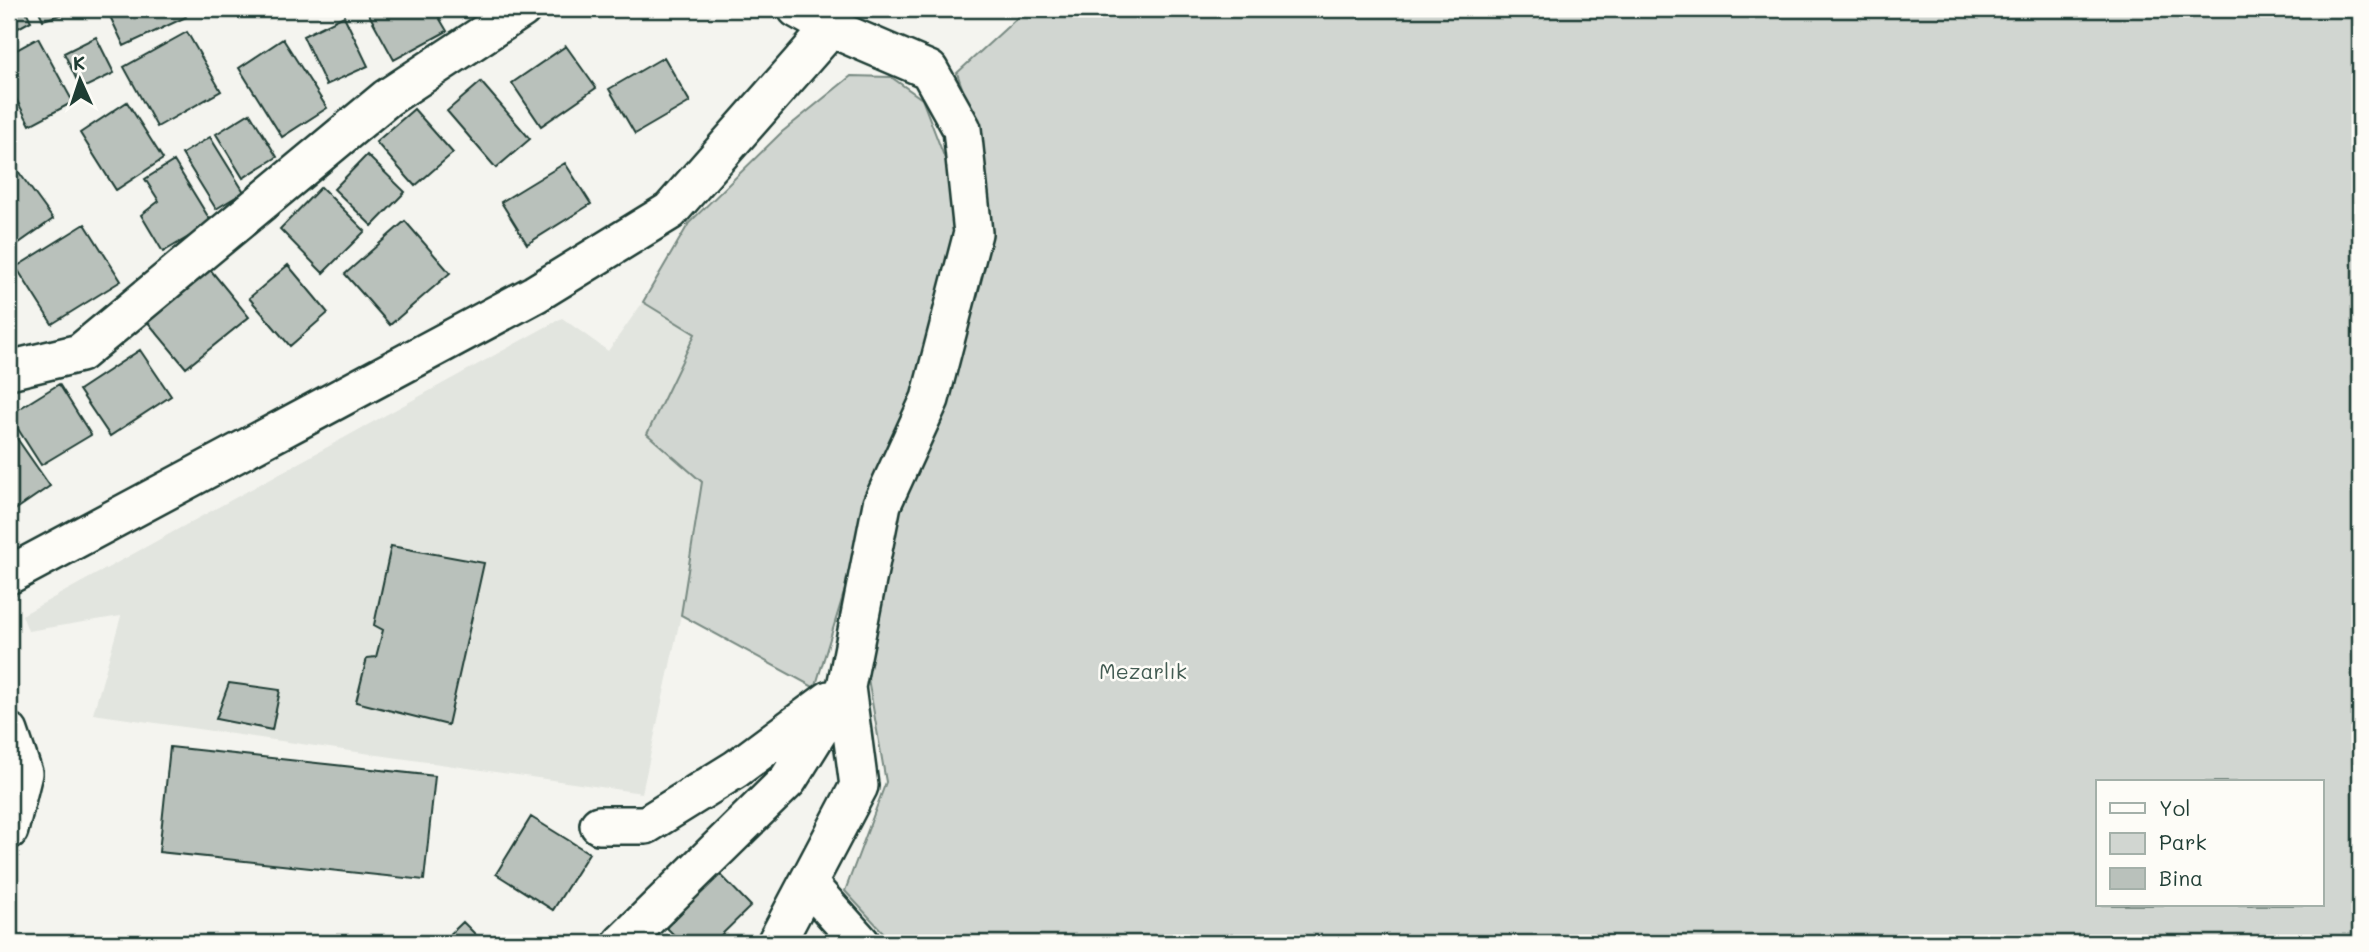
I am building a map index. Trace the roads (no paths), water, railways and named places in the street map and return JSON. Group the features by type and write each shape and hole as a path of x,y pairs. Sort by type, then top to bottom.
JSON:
{"street":[{"path":"9,370 80,353 387,98 522,9"},
{"path":"776,943 859,786 846,687 882,504 930,399 973,233 962,129 929,70 831,28 797,9"},
{"path":"9,575 535,294 670,211 831,28"},
{"path":"599,825 646,825 736,769 846,687"},
{"path":"621,943 788,780 846,687"},
{"path":"9,732 23,773 9,830"},
{"path":"808,884 861,943"}],"park label":[{"name":"Mezarlık","path":"1143,670"}]}
